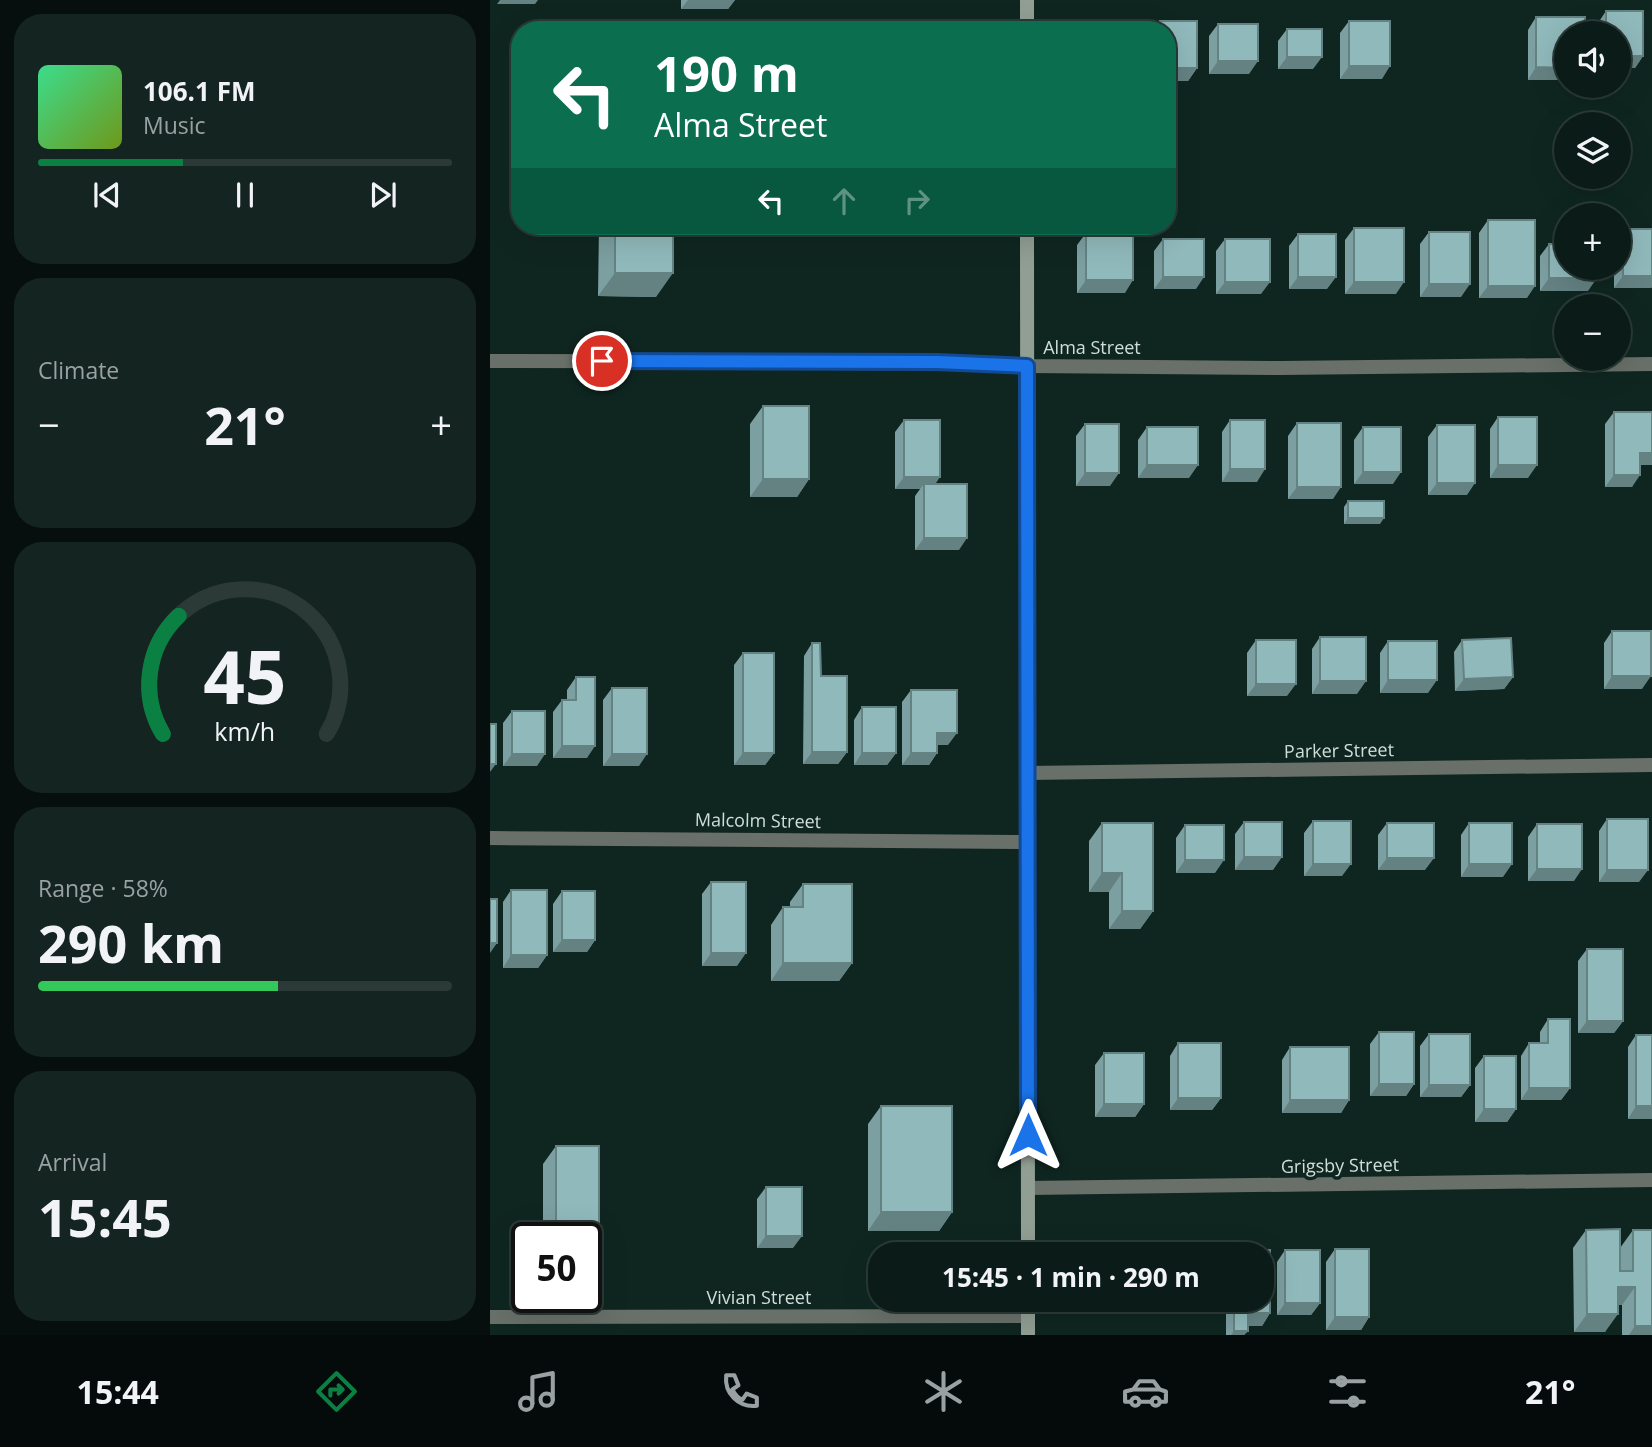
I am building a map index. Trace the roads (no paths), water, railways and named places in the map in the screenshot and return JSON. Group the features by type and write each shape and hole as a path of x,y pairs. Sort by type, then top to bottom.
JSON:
{"main road":[{"path":"1027,0 1027,21"},
{"path":"1027,235 1028,1242"},
{"path":"1028,1312 1028,1335"}],"street":[{"name":"Alma Street","path":"490,361 937,362 1027,366 1281,368 1652,363"},
{"name":"Parker Street","path":"1027,773 1652,765"},
{"name":"Malcolm Street","path":"490,838 1026,842"},
{"name":"Grigsby Street","path":"1028,1188 1652,1180"},
{"name":"Vivian Street","path":"490,1317 1028,1316"}]}
